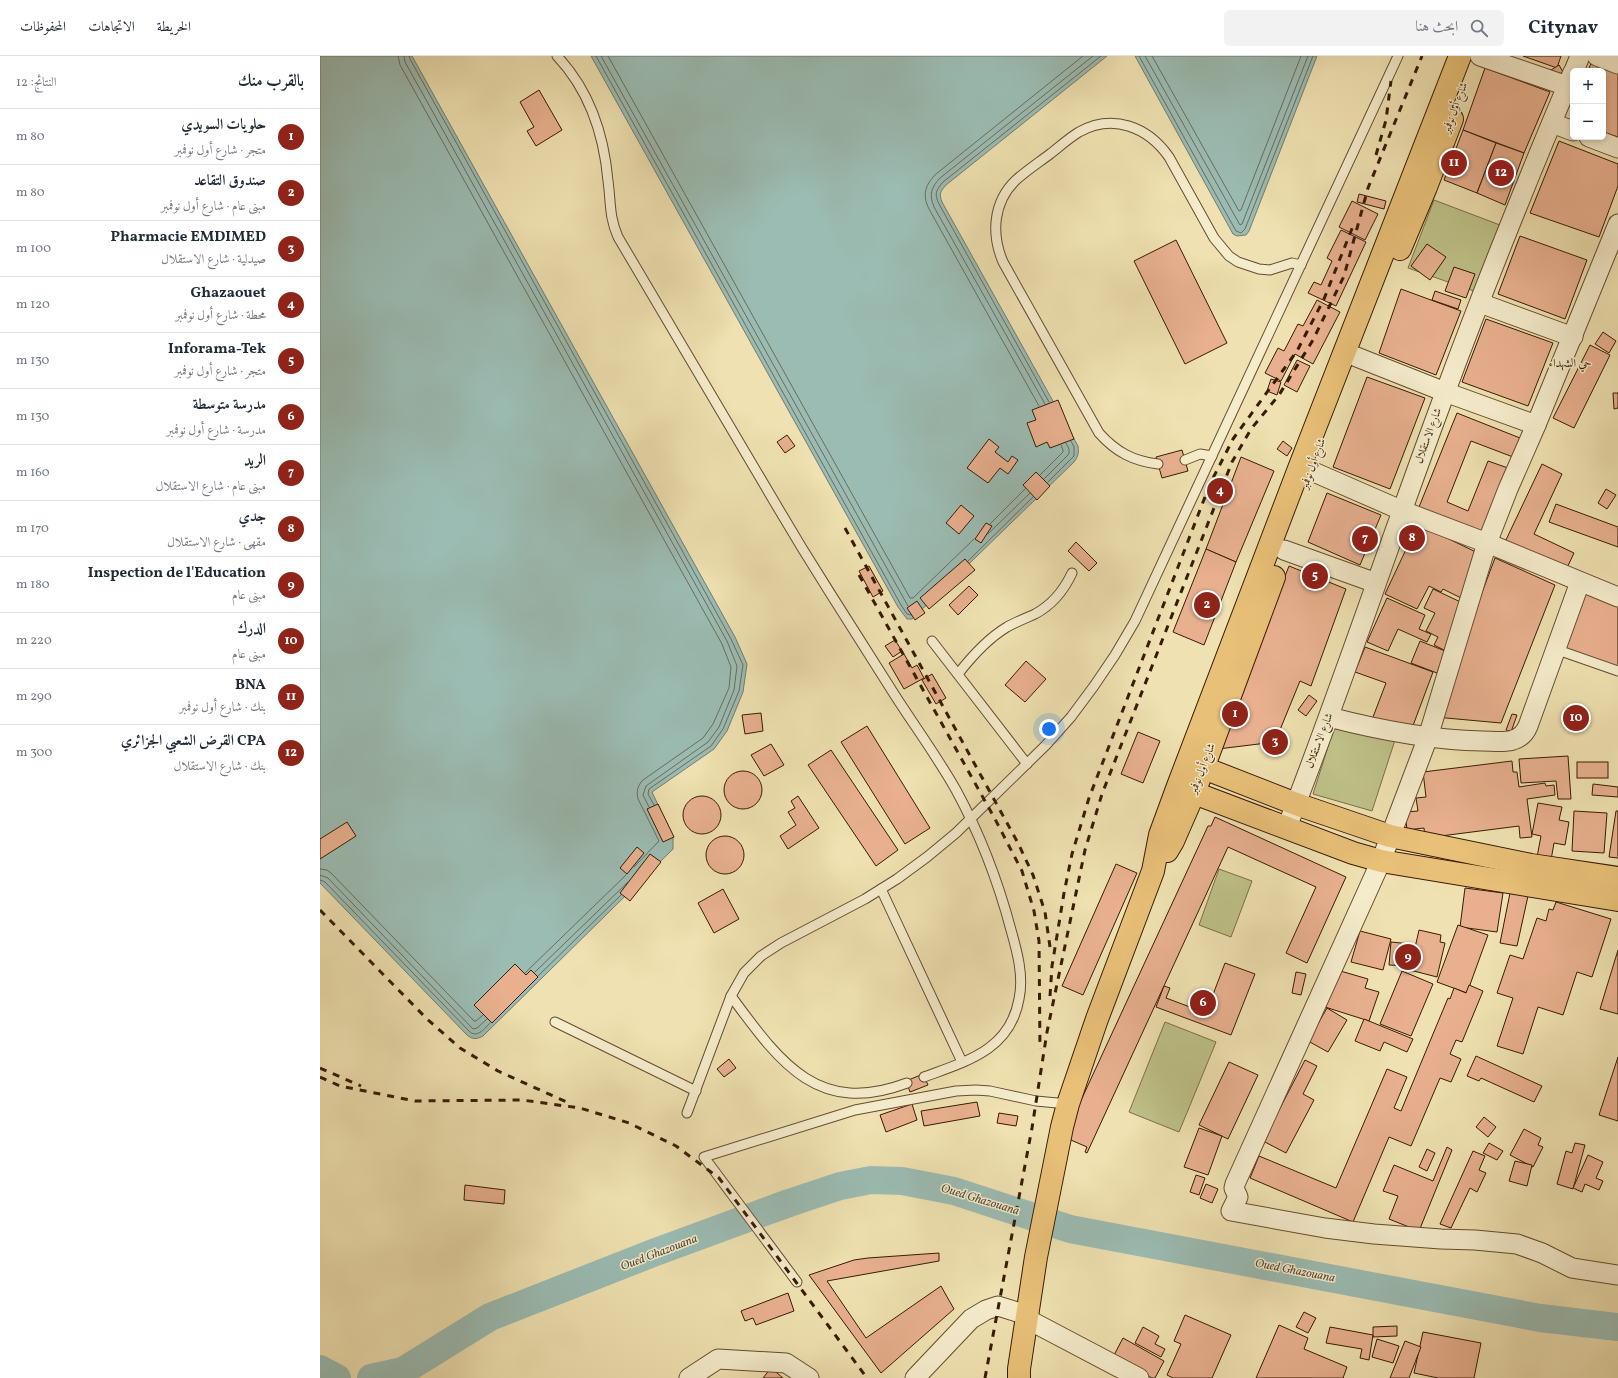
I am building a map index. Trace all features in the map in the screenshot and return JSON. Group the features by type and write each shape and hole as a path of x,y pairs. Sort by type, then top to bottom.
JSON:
{"main road":[{"name":"شارع أول نوفمبر","path":"1195,765 1305,468 1350,354 1460,56"},
{"name":"شارع أول نوفمبر","path":"1350,354 1426,187 1474,56"},
{"name":"شارع أول نوفمبر","path":"1195,765 1284,550 1305,468"},
{"path":"1019,1378 1019,1369 1036,1257 1068,1104 1097,1019 1152,871 1160,834 1186,790 1195,765 1296,804 1390,836 1531,865 1618,878"},
{"path":"1186,790 1287,827 1352,853 1381,860 1617,901"}],"street":[{"path":"1480,56 1570,76"},
{"name":"شارع الاستقلال","path":"1575,68 1580,56"},
{"path":"1597,56 1618,64"},
{"name":"شارع الاستقلال","path":"1287,827 1329,717 1445,392 1570,78"},
{"path":"1552,123 1570,130"},
{"path":"1597,140 1618,148"},
{"path":"1618,224 1573,337 1508,489 1487,543 1428,737 1381,860 1235,1184 1235,1193 1238,1197 1231,1211 1325,1228 1374,1234 1441,1240 1475,1240 1517,1244 1542,1253 1572,1268 1618,1275"},
{"path":"1480,303 1573,337"},
{"path":"1350,354 1445,392 1536,425"},
{"path":"1305,468 1403,511 1487,543 1618,597"},
{"path":"1284,550 1376,583"},
{"path":"1329,717 1368,727 1428,737 1507,741 1518,739 1526,731 1580,582"},
{"path":"915,1378 971,1319 979,1313 998,1306 1027,1317 1139,1378"},
{"path":"690,1378 718,1359 786,1363 809,1378"}],"lane":[{"path":"557,56 579,85 598,127 607,166 611,219 618,237 790,529 939,761 971,819 987,856 1006,908 1014,940 1021,983 1017,1008 1006,1031 982,1054 924,1077"},
{"path":"687,1113 732,996 744,973 761,956 781,943 865,899 927,857 971,819 1027,764 1071,716 1115,655 1135,621 1398,56"},
{"path":"1158,464 1133,459 1113,448 1099,433 1003,262 995,240 995,229 998,207 1008,189 1023,174 1078,132 1100,124 1112,123 1129,126 1145,132 1163,147 1214,238 1229,256 1238,262 1259,269 1270,270 1292,263 1301,265"},
{"path":"1185,460 1200,454 1212,456"},
{"path":"958,674 968,660 993,636 1047,606 1066,586 1072,573"},
{"path":"932,641 1027,764"},
{"path":"1555,649 1618,671"},
{"path":"881,889 962,1062"},
{"path":"732,996 753,1026 786,1065 808,1081 834,1091 860,1094 885,1091 907,1083"},
{"path":"555,1022 696,1091"},
{"path":"797,1282 704,1157 855,1110 942,1094 976,1090 990,1091 1036,1101 1068,1104"}],"green space":[{"path":"1434,200 1500,225 1474,291 1408,268"},
{"path":"1334,728 1396,737 1372,811 1313,794"},
{"path":"1219,869 1252,881 1231,937 1199,925"},
{"path":"1165,1022 1216,1042 1179,1132 1129,1112"}],"water":[{"path":"320,56 412,56 735,637 747,664 743,692 727,731 714,749 652,792 673,837 673,849 483,1036 477,1038 471,1038 467,1035 320,883"},
{"path":"591,56 1107,56 942,189 942,202 1078,446 1078,453 1074,462 912,619 907,619 898,607"},
{"path":"1135,56 1317,56 1249,231 1246,235 1237,236 1233,234"}],"building":[{"path":"1523,56 1561,56 1557,68"},
{"path":"1593,58 1618,68 1618,137 1606,133 1606,68 1589,68"},
{"path":"1559,65 1563,72 1553,79 1548,72"},
{"path":"1485,68 1550,92 1524,153 1463,130"},
{"path":"539,90 562,130 536,146 527,131 534,127 520,102"},
{"path":"1463,130 1496,143 1477,193 1444,180"},
{"path":"1559,141 1618,164 1618,186 1599,237 1530,213"},
{"path":"1496,143 1524,153 1505,205 1477,193"},
{"path":"1359,194 1386,201 1384,209 1357,202"},
{"path":"1352,201 1378,214 1365,240 1339,227"},
{"path":"1341,230 1366,242 1336,306 1308,293 1314,282 1321,285 1332,261 1327,258"},
{"path":"1520,236 1587,260 1565,319 1498,294"},
{"path":"1176,240 1227,343 1185,364 1134,261"},
{"path":"1427,244 1446,257 1430,280 1411,266"},
{"path":"1454,267 1475,274 1466,298 1445,291"},
{"path":"1401,289 1461,311 1436,375 1379,353"},
{"path":"1435,291 1461,300 1458,309 1432,300"},
{"path":"1317,300 1340,312 1313,364 1295,354 1281,381 1265,373 1278,348 1284,351 1298,324 1303,326"},
{"path":"1486,319 1553,343 1528,406 1462,382"},
{"path":"1603,332 1616,341 1609,353 1595,344"},
{"path":"1590,345 1610,355 1574,428 1553,418"},
{"path":"1297,360 1310,366 1297,392 1284,385"},
{"path":"1367,377 1425,398 1390,489 1333,467"},
{"path":"1271,379 1281,382 1277,395 1267,391"},
{"path":"1613,393 1618,393 1618,408 1614,409"},
{"path":"1058,400 1074,439 1050,448 1047,442 1036,447 1027,423 1036,420 1032,410"},
{"path":"1457,413 1520,438 1513,457 1471,441 1447,502 1468,511 1488,461 1508,468 1481,537 1417,512"},
{"path":"787,435 795,446 785,453 777,442"},
{"path":"989,439 999,447 995,452 1008,462 1012,456 1018,460 1008,474 1000,468 988,483 967,468"},
{"path":"1283,441 1292,448 1287,456 1277,449"},
{"path":"1182,450 1188,471 1162,478 1156,457"},
{"path":"1241,457 1274,471 1236,562 1206,549"},
{"path":"1542,464 1562,474 1534,534 1574,553 1566,570 1505,542"},
{"path":"1036,472 1050,486 1037,500 1023,485"},
{"path":"1606,489 1616,495 1607,509 1598,503"},
{"path":"1327,493 1381,515 1360,565 1308,542"},
{"path":"1556,504 1618,527 1618,547 1549,522"},
{"path":"961,505 974,516 959,534 946,523"},
{"path":"986,523 992,526 981,543 975,539"},
{"path":"1418,524 1482,555 1461,598 1443,589 1441,592 1429,586 1417,609 1385,594"},
{"path":"1076,542 1097,563 1089,571 1068,551"},
{"path":"1206,549 1236,562 1204,645 1173,632"},
{"path":"1495,558 1555,585 1501,723 1435,717"},
{"path":"965,559 975,570 929,609 920,598"},
{"path":"869,566 883,591 873,597 859,571"},
{"path":"1289,566 1346,589 1311,686 1300,681 1275,742 1218,749"},
{"path":"969,586 978,595 958,615 949,605"},
{"path":"1586,586 1618,599 1618,668 1561,649"},
{"path":"1433,589 1467,605 1446,651 1434,645 1438,637 1426,631 1435,613 1424,608"},
{"path":"1387,598 1425,615 1419,629 1431,634 1427,642 1398,629 1388,651 1367,642"},
{"path":"917,601 925,613 915,620 907,608"},
{"path":"895,640 902,651 893,657 885,646"},
{"path":"1420,641 1445,651 1437,673 1411,663"},
{"path":"1365,647 1433,672 1411,731 1373,717 1386,683 1355,672"},
{"path":"904,654 912,668 917,665 924,678 904,689 889,663"},
{"path":"1026,661 1046,679 1025,702 1005,685"},
{"path":"932,674 946,698 936,704 922,680"},
{"path":"1309,695 1317,701 1306,716 1298,710"},
{"path":"761,713 763,731 745,734 742,715"},
{"path":"1512,714 1517,715 1511,732 1506,730"},
{"path":"867,726 930,828 905,844 841,742"},
{"path":"1138,732 1160,741 1143,783 1121,774"},
{"path":"771,744 784,765 764,776 751,755"},
{"path":"831,750 898,850 876,866 808,765"},
{"path":"1568,756 1571,799 1558,799 1556,781 1521,783 1519,759"},
{"path":"1512,761 1513,772 1517,772 1519,787 1545,783 1546,786 1554,785 1555,795 1527,799 1532,837 1520,838 1519,826 1425,838 1424,828 1407,830 1405,812 1418,811 1416,798 1426,797 1423,772"},
{"path":"1577,762 1608,762 1608,778 1577,778"},
{"path":"739,771 747,771 754,774 759,779 762,790 759,801 754,806 747,809 739,809 732,806 727,801 724,794 724,786 727,779 732,774"},
{"path":"1593,784 1618,787 1618,797 1592,795"},
{"path":"698,796 706,796 716,801 720,808 720,822 716,829 706,834 698,834 688,829 686,826 683,819 683,811 688,801 691,799"},
{"path":"798,796 819,828 788,849 780,836 796,825 788,812 795,808 791,801"},
{"path":"1538,803 1562,807 1559,820 1569,822 1565,845 1554,843 1551,860 1537,857 1541,836 1532,834"},
{"path":"658,804 674,837 663,842 647,809"},
{"path":"1574,811 1607,813 1604,853 1572,851"},
{"path":"1616,811 1618,811 1618,858 1609,857"},
{"path":"1215,817 1346,877 1307,963 1286,953 1316,887 1228,847 1087,1153 1085,1152 1087,1147 1064,1137 1208,826 1211,826"},
{"path":"347,822 356,836 320,859 320,839"},
{"path":"721,836 729,836 736,839 741,844 744,855 741,866 736,871 729,874 721,874 714,871 709,866 706,859 706,851 709,844 714,839"},
{"path":"637,847 644,853 627,874 620,868"},
{"path":"650,854 661,862 630,901 620,893"},
{"path":"1116,864 1137,873 1083,995 1062,986"},
{"path":"1465,888 1503,893 1497,932 1460,927"},
{"path":"723,889 739,919 714,933 698,903"},
{"path":"1510,893 1528,896 1517,946 1500,943"},
{"path":"1556,902 1611,919 1592,977 1577,972 1563,1015 1538,1007 1523,1054 1497,1046 1513,998 1497,993 1510,955 1523,959 1537,918 1546,921 1549,909 1553,910"},
{"path":"1458,925 1488,935 1467,993 1437,982"},
{"path":"1419,930 1441,935 1440,942 1445,943 1437,977 1410,970"},
{"path":"1360,931 1391,939 1383,970 1351,962"},
{"path":"1391,942 1411,944 1410,966 1389,965"},
{"path":"1618,950 1618,1014 1600,1009"},
{"path":"1225,963 1255,974 1231,1035 1156,1007 1164,986 1170,988 1166,998 1206,1013"},
{"path":"515,964 526,975 531,970 538,977 492,1023 474,1005"},
{"path":"1337,970 1368,979 1365,988 1379,992 1369,1021 1325,1007"},
{"path":"1402,971 1433,984 1411,1036 1380,1024"},
{"path":"1296,972 1306,974 1301,995 1292,993"},
{"path":"1469,985 1483,991 1462,1042 1456,1040 1450,1054 1461,1059 1451,1082 1440,1078 1411,1146 1389,1137 1353,1222 1250,1178 1259,1156 1336,1188 1387,1069 1407,1077 1394,1108 1401,1111 1448,998 1450,999 1454,988 1466,993"},
{"path":"1327,1008 1347,1020 1328,1052 1308,1041"},
{"path":"1364,1019 1413,1039 1407,1052 1384,1042 1380,1051 1355,1041"},
{"path":"1476,1056 1542,1086 1534,1102 1481,1078 1479,1081 1467,1076"},
{"path":"1618,1057 1618,1121 1599,1115"},
{"path":"729,1059 736,1068 724,1077 717,1069"},
{"path":"1305,1060 1317,1066 1303,1094 1314,1100 1286,1153 1263,1141"},
{"path":"1229,1062 1258,1075 1228,1139 1199,1125"},
{"path":"923,1074 928,1085 910,1092 906,1081"},
{"path":"977,1102 980,1116 924,1126 921,1111"},
{"path":"912,1104 917,1120 886,1132 880,1115"},
{"path":"999,1113 1018,1116 1016,1126 997,1123"},
{"path":"1484,1117 1496,1127 1488,1137 1476,1127"},
{"path":"1199,1128 1222,1136 1208,1175 1184,1167"},
{"path":"1524,1129 1541,1138 1538,1145 1543,1147 1533,1167 1510,1155"},
{"path":"1489,1143 1503,1151 1497,1160 1483,1153"},
{"path":"1575,1143 1585,1145 1573,1189 1557,1184 1566,1151 1572,1153"},
{"path":"1447,1147 1452,1150 1419,1231 1389,1219 1398,1196 1383,1191 1394,1165 1433,1181"},
{"path":"1427,1149 1435,1153 1427,1171 1419,1167"},
{"path":"1473,1151 1485,1156 1479,1170 1486,1173 1477,1192 1470,1188 1451,1228 1440,1224"},
{"path":"1588,1155 1603,1162 1596,1178 1603,1181 1599,1190 1585,1184 1582,1192 1573,1188"},
{"path":"1515,1161 1532,1165 1527,1186 1509,1181"},
{"path":"1196,1175 1205,1178 1199,1195 1190,1192"},
{"path":"1206,1184 1218,1189 1212,1203 1200,1198"},
{"path":"465,1185 505,1190 504,1204 464,1200"},
{"path":"939,1253 939,1261 827,1281 866,1338 941,1286 954,1309 881,1373 809,1275 854,1260"},
{"path":"788,1293 794,1311 756,1325 753,1318 745,1321 741,1311"},
{"path":"1304,1312 1316,1318 1308,1333 1296,1327"},
{"path":"1185,1315 1231,1335 1212,1378 1173,1378 1167,1375 1181,1344 1174,1341"},
{"path":"1279,1325 1308,1338 1304,1349 1347,1367 1343,1378 1256,1378"},
{"path":"1397,1326 1397,1336 1373,1337 1373,1327"},
{"path":"1143,1327 1159,1336 1155,1344 1165,1349 1161,1357 1135,1343"},
{"path":"1330,1327 1373,1335 1369,1360 1360,1358 1362,1349 1326,1343"},
{"path":"1423,1332 1481,1343 1474,1378 1438,1378 1414,1373"},
{"path":"1123,1338 1164,1361 1155,1378 1152,1378 1113,1357"},
{"path":"1377,1339 1399,1346 1393,1363 1372,1357"},
{"path":"1405,1341 1421,1347 1409,1378 1390,1378"},
{"path":"771,1368 783,1378 763,1378"}],"waterway":[{"name":"Oued Ghazouana","path":"371,1378 403,1371 490,1317 653,1253 789,1203 840,1186 871,1180 902,1181 954,1191 1070,1229 1540,1318 1618,1327"},
{"name":"Oued Ghazouana","path":"320,1369 337,1378"}],"railway":[{"path":"985,1378 1032,1128 1047,1032 1085,850 1102,794 1232,462 1251,429 1279,395 1313,340 1344,276 1368,188 1422,56"},
{"path":"1376,155 1386,120 1391,81"},
{"path":"1050,996 1052,966 1064,893 1072,854 1089,798 1210,484 1233,439 1297,351 1324,299 1353,226"},
{"path":"845,528 1018,843 1033,875 1045,912 1051,954"},
{"path":"859,575 995,819 1022,871 1034,911 1039,941 1040,1049"},
{"path":"320,910 427,1019 460,1048 498,1071 571,1104"},
{"path":"320,1068 361,1086"},
{"path":"320,1077 340,1086 415,1101 522,1100 580,1108 629,1123 676,1146 719,1178 867,1378"}],"place":[{"name":"BNA","path":"1454,163"},
{"name":"CPA القرض الشعبي الجزائري","path":"1501,173"},
{"name":"Ghazaouet","path":"1220,491"},
{"name":"جدي","path":"1412,538"},
{"name":"الريد","path":"1365,539"},
{"name":"Inforama-Tek","path":"1315,576"},
{"name":"صندوق التقاعد","path":"1207,605"},
{"name":"حلويات السويدي","path":"1235,714"},
{"name":"الدرك","path":"1576,718"},
{"name":"Pharmacie EMDIMED","path":"1275,742"},
{"name":"Inspection de l'Education","path":"1408,957"},
{"name":"مدرسة متوسطة","path":"1203,1003"}],"district":[{"name":"حي الشهداء","path":"1570,364"}]}
